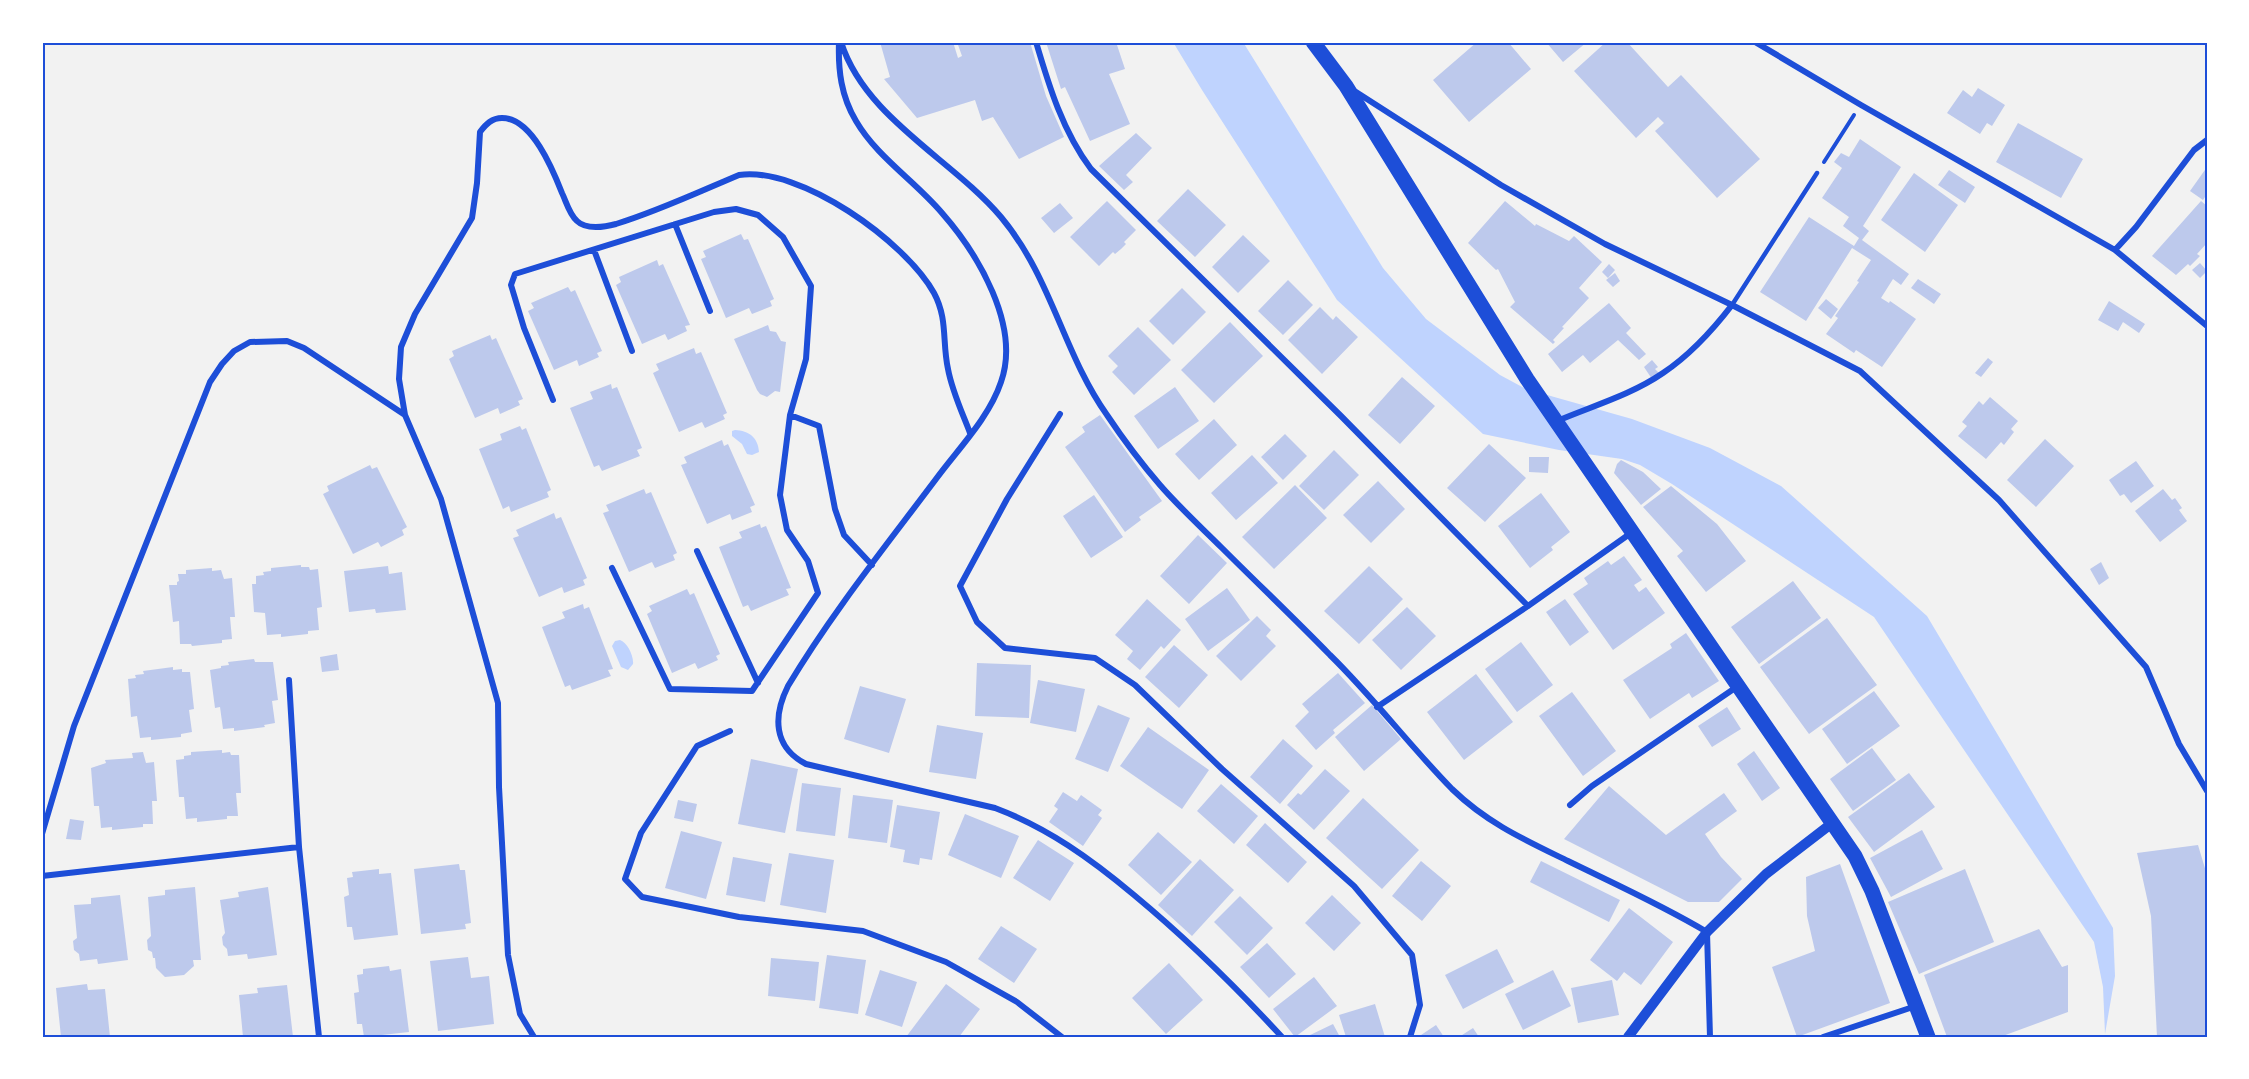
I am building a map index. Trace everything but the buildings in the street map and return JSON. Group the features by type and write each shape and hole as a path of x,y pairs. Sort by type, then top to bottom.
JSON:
{"main road":[{"path":"1313,42 1346,86 1527,379 1855,856 1872,891 1928,1037"}],"street":[{"path":"840,42 840,82 856,121 887,159 942,213 990,285 999,309 1006,342 1006,369 993,400 796,672 781,699 778,714 780,737 794,758 820,769 969,800 1014,815 1062,840 1110,875 1175,928 1220,970 1282,1037"},
{"path":"840,42 850,68 890,116 982,195 1019,240 1040,277 1091,391 1159,484 1332,656 1445,782 1470,806 1506,831 1707,933"},
{"path":"1036,42 1062,117 1074,144 1091,169 1341,416 1528,606"},
{"path":"1755,42 2115,250 2207,326"},
{"path":"1346,86 1518,195 1605,244 1732,305 1860,371 1999,500 2145,667 2179,744 2207,791"},
{"path":"534,1037 520,1014 508,955 499,787 498,703 441,499 405,415 399,378 400,354 406,332 472,218 480,132 490,121 507,118 520,124 531,135 552,169 570,210 577,221 584,225 594,227 616,224 740,175 751,173 790,183 850,211 900,252 922,275 935,294 942,311 946,331 947,368 970,433"},
{"path":"2115,250 2136,227 2194,150 2207,140"},
{"path":"553,400 524,328 511,285 515,274 714,212 736,209 758,215 783,237 811,286 806,359 790,415 780,495 787,530 807,561 818,592 752,692 670,689 612,568"},
{"path":"675,224 710,311"},
{"path":"594,250 632,351"},
{"path":"1556,422 1645,384 1661,374 1697,346 1732,305"},
{"path":"42,834 74,726 210,382 222,364 234,351 250,342 287,340 304,348 405,415"},
{"path":"1060,414 1007,499 960,586 977,622 1005,648 1095,658 1135,685 1221,769 1354,886 1412,955 1420,1005 1410,1037"},
{"path":"790,415 819,426 835,509 844,535 872,565"},
{"path":"1377,706 1528,606 1632,533"},
{"path":"697,551 758,682"},
{"path":"289,680 298,848 319,1037"},
{"path":"1570,805 1600,780 1739,685"},
{"path":"730,731 697,746 641,833 626,879 642,897 739,917 863,931 946,962 1017,1002 1062,1037"},
{"path":"1628,1037 1707,933 1766,874 1831,824"},
{"path":"42,876 298,848"},
{"path":"1707,933 1710,1037"},
{"path":"1822,1037 1917,1006"}],"lane":[{"path":"1732,305 1817,173"}],"path":[{"path":"1817,173 1861,105"}],"water":[{"path":"1173,42 1243,42 1383,268 1426,319 1500,375 1526,389 1632,419 1710,448 1781,486 1927,616 2113,928 2115,976 2105,1034 2103,987 2094,942 1874,617 1640,465 1622,459 1559,450 1483,434 1337,300"},
{"path":"732,431 752,436 757,442 759,452 752,455 747,454 742,444 732,436"},
{"path":"620,640 630,650 632,657 633,664 628,670 621,667 612,646 615,641"}]}
